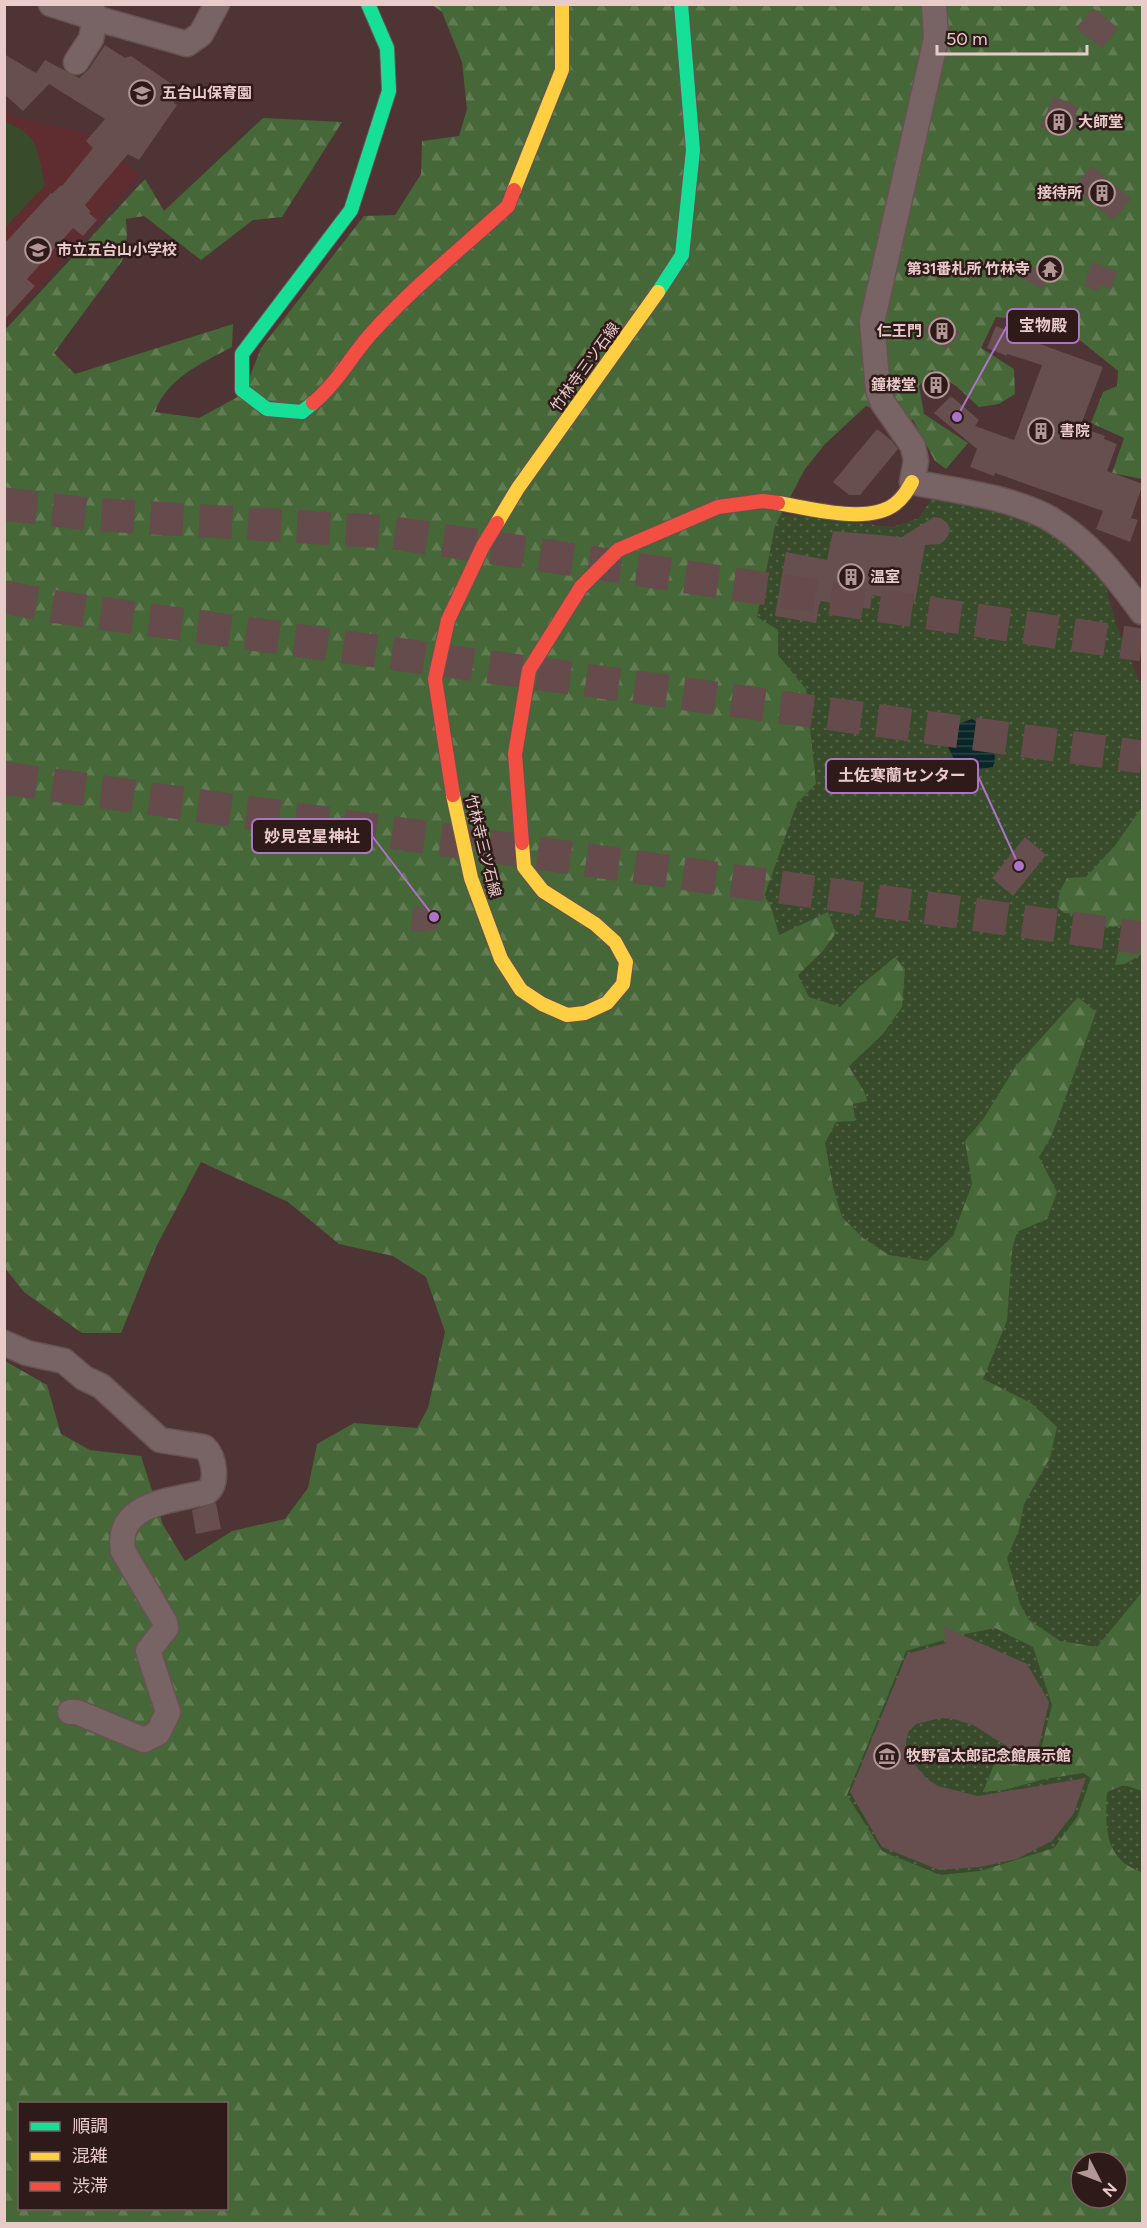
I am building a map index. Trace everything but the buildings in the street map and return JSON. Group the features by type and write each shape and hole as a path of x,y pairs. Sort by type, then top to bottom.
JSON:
{"main road":[{"path":"368,4 387,48 390,91 351,210 242,354 242,390 267,409 302,412 324,394 369,336 508,206 562,70 562,4"},
{"name":"竹林寺三ツ石線","path":"681,4 693,150 682,255 647,310 518,488 483,546 448,621 435,679 449,778 471,878 501,959 521,990 542,1004 567,1015 585,1013 607,1002 623,984 626,962 615,942 595,924 543,891 524,867 515,754 529,670 581,587 618,550 718,507 763,501 848,514 868,514 893,506 904,496 912,482"}],"street":[{"path":"51,4 92,11 187,44 201,34 217,4"},
{"path":"934,4 936,39 872,322 878,390 883,403 913,446 916,461 912,482 984,496 1029,509 1045,517 1062,527 1111,569 1143,612"},
{"path":"76,62 91,39 92,11"},
{"path":"4,1343 27,1353 64,1361 84,1378 101,1386 160,1440 204,1447 210,1454 214,1483 212,1488 207,1492 142,1508 129,1520 121,1542 123,1551 165,1622 166,1628 148,1652 168,1712 158,1733 144,1740 77,1712 70,1712"}],"shaded area":[{"name":"市立五台山小学校","path":"5,111 22,119 96,135 140,176 5,324"}],"green space":[{"path":"432,5 1142,5 1142,479 1112,473 1124,438 1091,423 1103,392 1117,386 1118,371 1081,341 1045,322 996,317 981,348 1014,369 1015,394 999,404 979,407 956,386 932,370 919,386 924,414 968,443 946,469 935,461 913,420 891,417 886,412 866,406 825,444 805,469 775,526 757,617 778,630 778,655 806,689 816,784 797,803 764,897 770,903 779,935 828,912 836,933 822,952 798,975 809,997 840,1007 860,986 895,957 905,969 902,1007 882,1035 849,1066 867,1101 853,1104 855,1121 836,1122 825,1143 833,1187 842,1217 863,1238 889,1255 927,1261 953,1236 972,1184 965,1141 984,1118 1016,1066 1078,997 1096,1012 1052,1135 1039,1157 1057,1192 1047,1219 1017,1232 1012,1250 1007,1321 983,1379 1031,1403 1057,1427 1050,1458 1024,1504 1019,1530 1007,1558 1020,1604 1029,1620 1060,1641 1097,1647 1142,1592 1142,1791 1124,1785 1107,1792 1106,1818 1107,1830 1114,1851 1130,1867 1142,1872 1142,2223 5,2223 5,1361 47,1385 61,1434 90,1450 141,1456 163,1525 185,1561 232,1531 285,1519 308,1488 317,1444 354,1423 417,1428 428,1408 445,1332 426,1277 393,1256 339,1244 288,1202 201,1162 156,1247 121,1333 82,1333 24,1292 5,1268 4,331 145,179 164,211 263,118 342,122 282,217 253,220 201,260 144,216 126,219 127,236 122,261 54,353 75,374 233,324 232,347 177,381 168,390 155,412 199,418 243,394 261,348 364,216 395,215 421,174 422,141 459,136 467,109 462,62 442,12","holes":["995,1628 1033,1647 1052,1705 1037,1765 1002,1744 983,1792 1004,1790 1045,1779 1083,1773 1091,1778 1077,1817 1054,1848 980,1871 940,1875 882,1851 847,1795 906,1651"]},
{"path":"5,122 25,132 31,139 38,154 45,185 5,228"},
{"path":"932,498 979,506 1062,531 1103,577 1116,624 1139,681 1142,681 1142,2100 845,1865 533,819 746,510 893,527 919,518"},
{"path":"1142,807 1142,954 1125,964 1115,965 1118,953 1138,930 1132,923 1114,927 1098,926 1087,915 1064,913 1057,907 1060,891 1067,878 1086,877 1114,847"}],"water":[{"path":"972,719 987,733 995,754 995,761 993,767 970,771 963,777 944,739 961,723"}],"tunnel":[{"path":"4,504 88,514 388,532 1142,645"},
{"path":"4,597 57,607 1142,757"},
{"path":"4,778 1142,938"}],"traffic: fast":[{"path":"313,403 302,412 267,409 242,390 242,354 351,210 389,91 387,48 368,4"},
{"path":"658,292 682,255 693,150 681,4"}],"traffic: slow":[{"path":"514,190 562,70 562,4"},
{"path":"497,523 518,488 658,292"},
{"path":"778,503 838,513 870,513 895,504 912,482"},
{"path":"453,795 471,878 501,959 521,990 542,1004 567,1015 585,1013 607,1003 623,984 626,962 615,942 595,924 543,891 524,867 522,843"}],"traffic: jam":[{"path":"313,403 329,388 362,344 385,319 419,285 508,206 514,190"},
{"path":"522,843 515,754 529,670 581,587 618,550 718,507 763,501 778,503"},
{"path":"453,795 435,679 448,620 483,546 497,523"}],"place":[{"name":"五台山保育園","path":"142,93"},
{"name":"大師堂","path":"1059,122"},
{"name":"接待所","path":"1102,193"},
{"name":"市立五台山小学校","path":"38,250"},
{"name":"第31番札所 竹林寺","path":"1050,269"},
{"name":"仁王門","path":"942,331"},
{"name":"鐘楼堂","path":"936,385"},
{"name":"宝物殿","path":"957,417"},
{"name":"書院","path":"1041,431"},
{"name":"温室","path":"851,577"},
{"name":"土佐寒蘭センター","path":"1019,866"},
{"name":"妙見宮星神社","path":"434,917"},
{"name":"牧野富太郎記念館展示館","path":"887,1756"}]}
